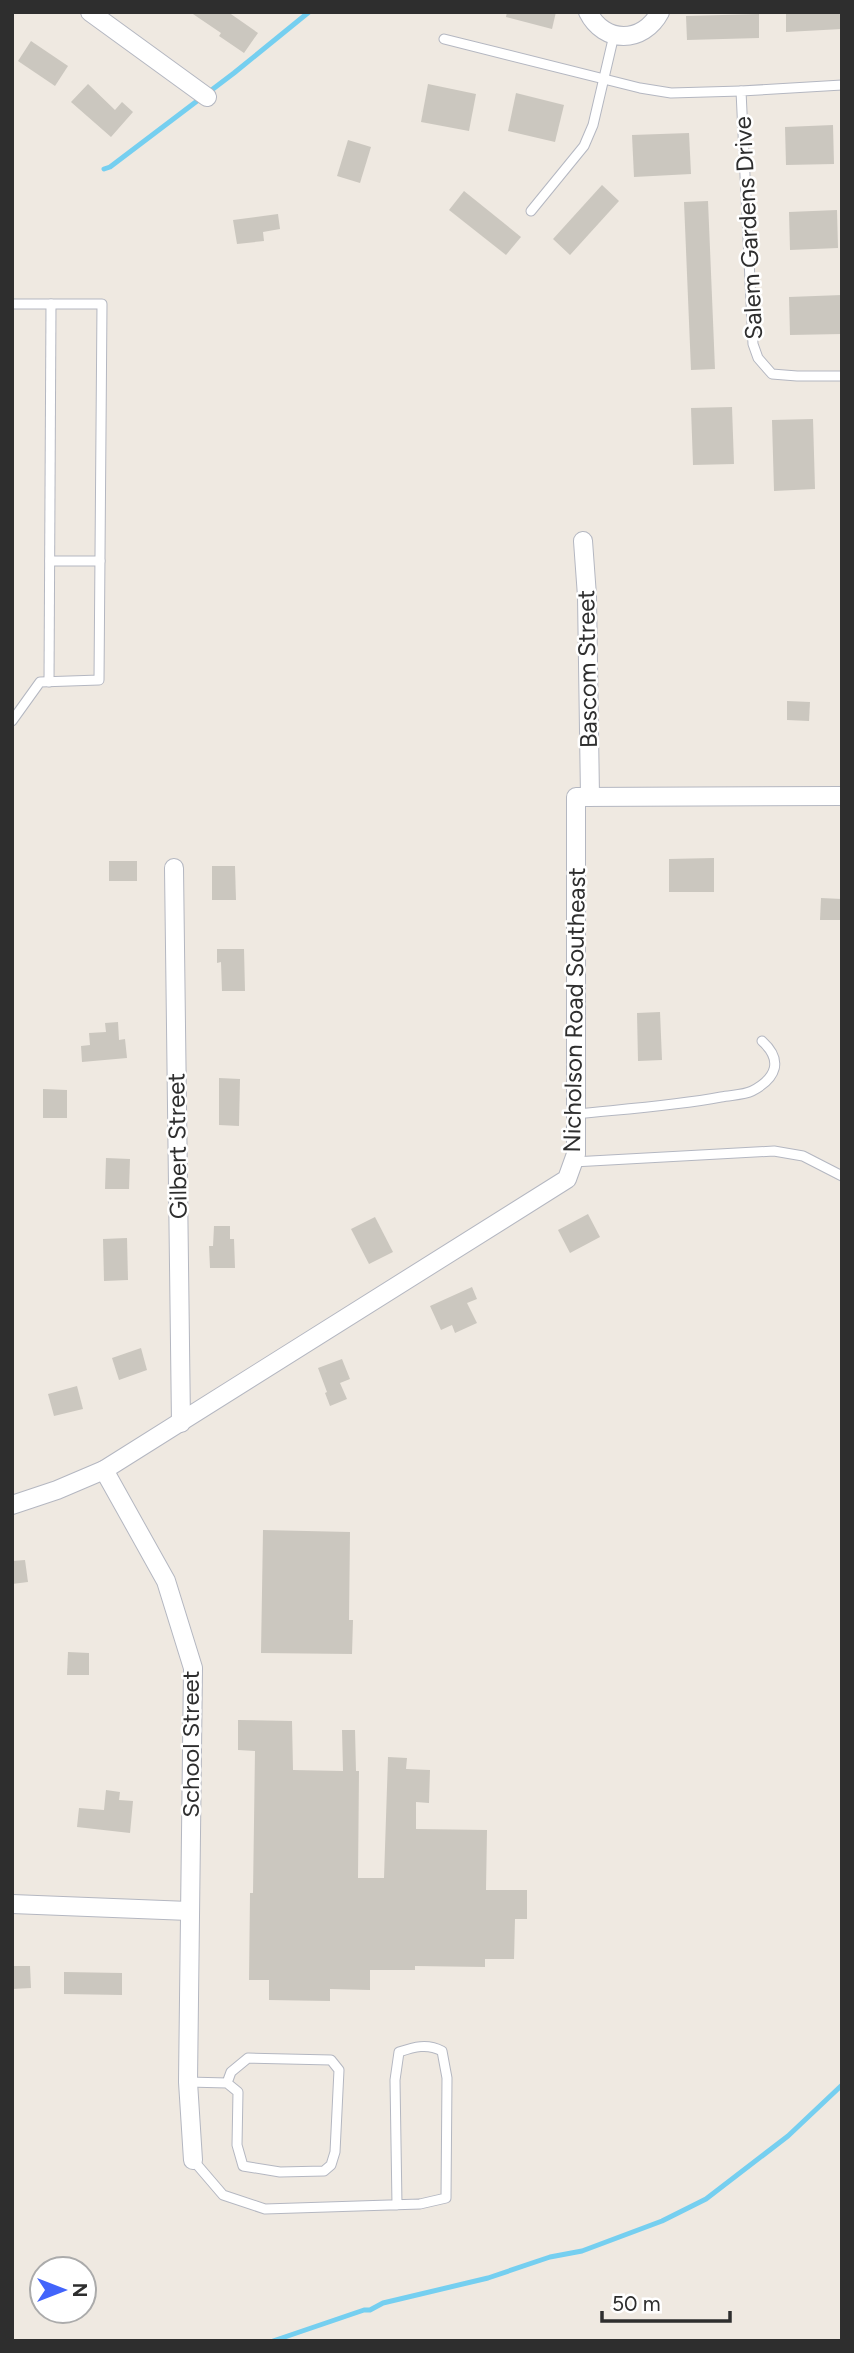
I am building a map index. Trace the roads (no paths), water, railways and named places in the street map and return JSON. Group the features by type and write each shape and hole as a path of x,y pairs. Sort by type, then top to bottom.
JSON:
{"street":[{"path":"90,12 207,97"},
{"path":"588,12 600,29 614,36 641,33 649,28 660,12"},
{"name":"Bascom Street","path":"583,541 587,596 590,797"},
{"path":"590,797 842,796"},
{"name":"Nicholson Road Southeast","path":"12,1505 104,1470 567,1179 576,1154 576,797 590,797"},
{"name":"Gilbert Street","path":"174,868 181,1423"},
{"name":"School Street","path":"104,1470 166,1581 192,1668 188,2082 192,2160"},
{"path":"12,1904 189,1911"}],"lane":[{"path":"531,211 584,146 593,125 614,36"},
{"name":"Salem Gardens Drive","path":"444,39 605,80 671,93 842,85"},
{"name":"Salem Gardens Drive","path":"741,91 752,344 758,358 772,374 842,376"},
{"path":"12,304 102,304 99,680 40,682 12,720"},
{"path":"49,682 51,304"},
{"path":"50,561 100,561"},
{"path":"576,1114 687,1104 751,1092 767,1080 775,1069 776,1060 762,1041"},
{"path":"573,1162 774,1151 803,1156 842,1176"},
{"path":"192,2160 223,2195 265,2209 397,2205 420,2204 446,2198 447,2078 442,2051 432,2046 413,2047 398,2052 395,2080 397,2205"},
{"path":"188,2082 227,2083 238,2092 237,2144 243,2166 279,2172 324,2171 331,2165 339,2070 331,2060 248,2058 231,2072 227,2083"}],"waterway":[{"path":"104,169 234,73 309,12"},
{"path":"273,2341 370,2310 383,2303 488,2278 550,2257 582,2251 662,2221 706,2199 788,2136 842,2085"}]}
